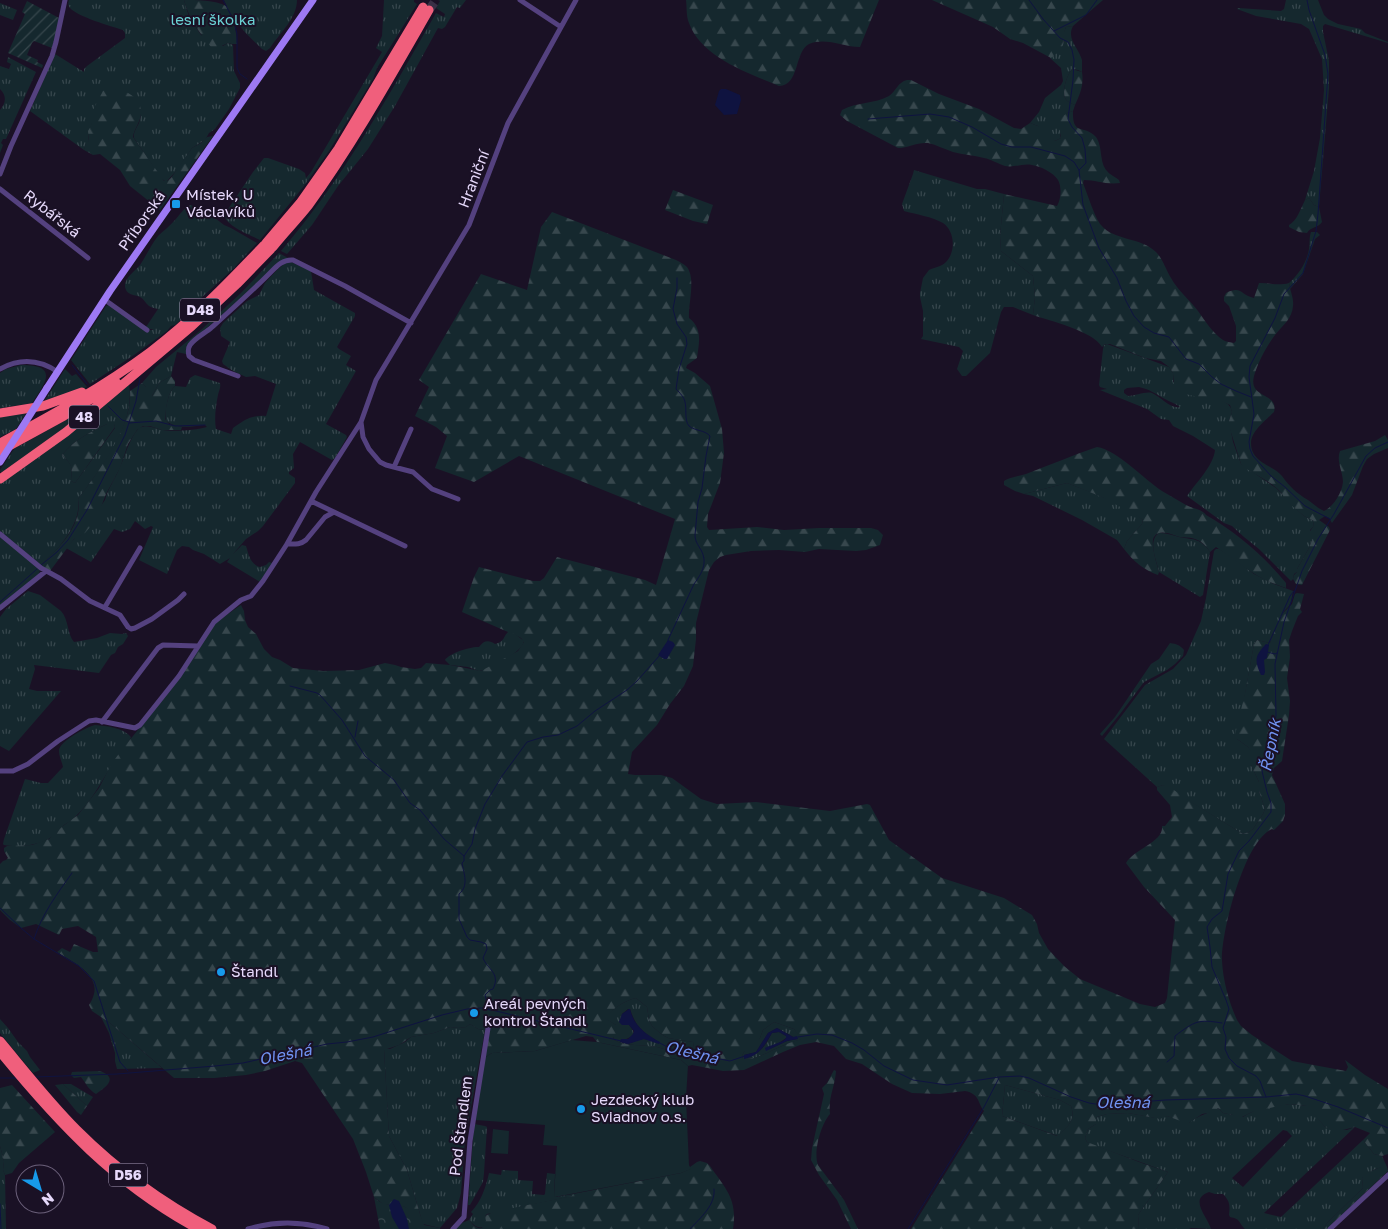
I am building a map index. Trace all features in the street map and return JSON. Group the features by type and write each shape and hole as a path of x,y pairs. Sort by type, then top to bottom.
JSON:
{"highway":[{"name":"D48","path":"0,443 61,410 128,367 172,334 198,312 306,208 324,184 377,99 427,8"},
{"name":"D48","path":"0,451 95,398 164,349 237,284 268,246"},
{"name":"48","path":"0,479 66,432 164,349"},
{"path":"0,413 60,401 96,386 128,367"},
{"name":"D56","path":"0,1041 58,1120 98,1159 144,1196 198,1229"},
{"name":"D56","path":"0,1052 78,1131 122,1170 169,1204 212,1229"}],"main road":[{"name":"Příborská","path":"0,462 104,300 313,0"}],"street":[{"path":"0,174 10,146 52,56 65,0"},
{"path":"520,0 561,27"},
{"name":"Hraniční","path":"361,422 376,380 469,225 508,123 576,0"},
{"name":"Rybářská","path":"0,189 88,258"},
{"path":"238,376 194,360 189,356 189,348 191,344 207,332 283,261 293,260 345,286 411,323"},
{"path":"104,300 147,330"},
{"path":"0,369 11,364 27,361 46,365 58,372"},
{"path":"361,422 363,437 369,449 380,462 413,472 432,489 458,499"},
{"path":"0,771 13,771 28,764 58,741 89,721 135,728 140,724 179,676 214,622 241,600 251,596 263,581 287,544 311,500 361,422"},
{"path":"394,467 411,429"},
{"path":"311,500 406,546"},
{"path":"287,544 302,543 325,517 334,512"},
{"path":"0,534 42,568 61,579 90,602 120,615 131,629 152,619 184,594"},
{"path":"105,607 140,548"},
{"path":"0,608 42,568"},
{"path":"102,722 158,648 163,645 198,646"},
{"name":"Pod Štandlem","path":"453,1229 464,1217 470,1140 488,1022"},
{"path":"1330,1229 1388,1175"},
{"path":"248,1229 266,1224 290,1223 327,1229"}],"green space":[{"path":"69,0 184,0 189,17 201,35 223,46 228,43 233,45 234,71 240,83 240,88 229,109 215,129 209,133 205,140 192,148 178,169 166,182 161,178 134,138 134,133 140,120 140,108 134,98 124,92 112,89 92,122 89,141 86,143 84,150 30,111 55,54 84,72 87,66 125,38 123,30 95,21 74,11 69,6"},
{"name":"lesní školka","path":"184,0 211,1 226,6 231,13 237,44 228,43 217,48 211,47 192,19"},
{"path":"224,0 297,0 291,19 266,51 250,38 240,26"},
{"path":"384,0 414,0 417,4 329,151 304,186 260,240 229,223 224,215 264,158 299,169 305,173 306,178 311,172 382,52 376,48 382,36"},
{"path":"438,0 466,0 460,8 457,7 445,27 442,29 438,28 395,106 368,149 338,186 312,225 287,254 281,251 304,223 345,166 436,13 444,17 445,14 436,8 440,1"},
{"path":"686,0 879,0 860,47 828,42 809,44 804,48 790,80 786,84 779,86 727,62 704,45 695,35 689,23"},
{"path":"932,0 1103,0 1073,26 1066,27 1063,45 1051,58 1023,43 1010,39 993,27"},
{"path":"1286,0 1318,0 1324,15 1328,19 1338,24 1361,29 1365,33 1388,42 1325,24 1323,26 1329,61 1329,88 1319,207 1314,205 1309,198 1305,200 1314,171 1320,138 1324,90 1322,59 1309,29 1301,24 1256,16 1237,9 1281,11 1284,9"},
{"path":"27,1 61,19 52,48 34,41 27,55 38,60 37,62 43,65 42,68 8,53 25,14 22,12"},
{"path":"0,3 17,10 13,20 0,15"},
{"path":"1073,26 1071,35 1082,60 1082,72 1072,69 1067,79 1064,91 1065,98 1075,105 1073,111 1067,113 1060,135 1061,138 1055,141 1041,134 1038,126 1030,123 1039,112 1045,98 1061,85 1063,81 1061,68 1050,58 1064,42 1066,27"},
{"path":"8,57 36,72 6,139 3,139 1,143 3,145 0,153 0,110 5,100 4,94 0,89 0,66 9,69 11,64 7,62"},
{"path":"1072,69 1082,72 1081,89 1075,105 1067,100 1064,95 1068,75"},
{"path":"907,80 979,109 1014,128 1021,129 1030,123 1038,126 1043,130 1042,134 1049,135 1055,141 1061,138 1059,125 1061,118 1073,111 1075,124 1080,129 1092,133 1096,137 1100,145 1105,167 1120,183 1084,180 1083,183 1099,222 1106,230 1113,234 1143,244 1156,252 1177,287 1224,341 1234,343 1236,341 1236,326 1229,306 1224,301 1226,293 1235,290 1254,298 1259,283 1289,283 1293,303 1291,315 1268,344 1254,376 1253,383 1255,389 1272,401 1274,406 1274,412 1253,434 1251,443 1255,455 1263,463 1278,472 1297,492 1324,511 1334,503 1342,486 1340,451 1375,441 1385,435 1388,440 1388,448 1367,459 1352,495 1332,523 1325,516 1319,520 1329,527 1330,530 1302,585 1296,584 1293,579 1312,540 1308,534 1313,527 1314,521 1304,516 1285,500 1283,495 1274,486 1241,464 1229,426 1232,412 1230,405 1214,398 1211,400 1181,393 1174,387 1173,373 1161,361 1145,358 1110,344 1105,344 1102,347 1097,341 1081,331 1033,315 1035,297 1033,276 1001,251 1000,236 1004,194 1057,206 1060,190 1056,177 1046,170 1035,166 1005,166 987,159 953,152 928,143 898,148 847,121 840,115 842,110 847,107 884,99 901,83"},
{"path":"107,89 119,90 130,94 139,103 141,114 133,137 164,181 171,178 192,148 207,137 213,136 160,210 130,186 120,170 100,154 93,155 84,150 86,142 89,141 88,131 91,126 92,112 103,91"},
{"path":"914,170 977,189 1004,194 1000,236 1001,251 1033,276 1035,297 1033,315 1013,307 1004,307 990,353 966,376 962,376 957,369 963,351 959,347 921,339 923,336 923,311 920,293 923,278 929,270 946,262 951,253 953,242 950,231 943,223 929,217 904,211 902,204"},
{"path":"673,190 713,205 707,224 693,221 665,210"},
{"path":"1309,198 1314,205 1319,207 1322,222 1307,233 1299,232 1289,227 1289,225 1297,217 1305,200"},
{"path":"191,205 257,243 175,325 90,384 71,360 106,306 109,305 145,330 145,332 154,329 146,327 158,309 148,305 140,297 129,293 126,290 125,284 140,265 158,236 184,209"},
{"path":"552,212 676,260 687,267 690,272 689,318 698,331 699,341 697,358 687,365 686,368 710,386 722,429 724,453 720,483 708,514 707,527 709,530 757,527 784,530 871,528 878,530 883,535 880,545 866,550 751,551 726,555 714,562 709,570 696,623 693,666 684,686 657,725 632,752 628,774 661,775 672,778 701,799 717,804 756,802 830,811 870,805 889,840 942,878 1004,898 1032,915 1048,949 1080,979 1140,1004 1155,1007 1165,1003 1167,998 1175,920 1144,887 1126,863 1158,837 1162,826 1165,826 1172,817 1170,805 1157,790 1157,787 1168,786 1243,834 1253,829 1263,814 1265,809 1259,791 1259,782 1251,765 1251,752 1235,735 1254,644 1257,640 1270,643 1279,620 1292,604 1295,594 1304,594 1300,609 1302,612 1298,616 1289,640 1290,657 1287,678 1290,701 1282,761 1274,768 1272,775 1285,804 1285,815 1283,821 1274,830 1272,829 1262,837 1252,851 1236,889 1225,930 1222,961 1224,976 1229,999 1237,1020 1252,1035 1292,1061 1346,1071 1348,1067 1345,1060 1388,1089 1388,1154 1382,1156 1374,1154 1363,1140 1370,1133 1355,1127 1338,1131 1325,1127 1307,1106 1290,1104 1274,1107 1252,1112 1238,1119 1233,1115 1223,1113 1218,1108 1214,1112 1202,1114 1189,1123 1167,1116 1160,1119 1128,1113 1107,1114 1097,1117 1096,1124 1088,1129 1085,1138 1087,1142 1168,1172 1138,1215 1139,1229 911,1229 984,1111 976,1096 970,1092 912,1093 892,1084 862,1064 846,1059 834,1046 816,1042 800,1045 744,1070 723,1071 692,1065 688,1066 681,1060 597,1042 593,1037 586,1036 535,1051 492,1053 484,1058 490,1016 486,1021 485,1030 478,1029 470,1024 466,1027 450,1027 434,1033 411,1037 399,1045 384,1050 389,1136 407,1170 420,1214 414,1214 405,1207 383,1204 374,1197 353,1139 302,1063 295,1061 246,1075 214,1078 174,1078 110,1023 92,1011 89,1005 94,994 92,980 83,968 57,952 62,948 70,952 74,944 93,952 98,952 96,937 78,926 62,929 59,935 36,924 21,928 10,920 0,910 0,864 8,858 4,848 7,846 32,845 49,839 78,815 99,788 112,763 177,682 212,625 241,605 248,627 256,634 264,649 272,657 293,668 323,671 359,670 385,663 415,669 421,668 426,663 481,671 518,651 524,642 521,638 510,632 462,612 479,567 533,581 540,581 544,578 557,557 645,580 656,585 675,519 519,456 474,482 435,468 447,436 436,427 415,416 429,387 419,380 481,274 527,290 541,227","holes":["636,998 647,1007 652,1026 661,1034 668,1038 693,1042 692,1055 657,1047 624,1044 614,1040 613,1037 620,1030 605,1018 611,1011","774,1022 794,1029 801,1039 758,1057 743,1059 744,1052 754,1046 763,1030","1005,1085 1060,1100 1071,1106 1072,1111 1070,1123 1057,1136 1002,1116"]},
{"path":"1311,232 1317,232 1320,235 1315,239 1303,274 1290,289 1289,283 1299,272 1306,259"},
{"path":"279,253 288,258 188,344 186,354 177,352 171,376 159,383 152,396 146,396 146,387 142,383 156,367 201,330 241,293"},
{"path":"291,262 311,271 314,290 355,313 337,347 351,356 346,365 356,371 326,424 347,437 335,458 332,460 300,442 293,454 294,468 289,472 295,478 295,483 263,526 246,539 233,554 242,545 246,546 250,559 257,566 266,565 269,562 272,563 260,582 227,562 230,558 220,564 204,554 182,546 177,550 167,574 139,560 153,527 145,529 135,521 130,529 122,532 114,529 91,562 66,548 77,536 81,535 105,500 130,442 139,428 148,426 162,430 178,431 207,427 205,425 179,426 166,421 167,402 175,386 186,387 190,378 195,375 220,383 215,420 216,429 231,434 233,428 244,420 256,416 266,416 276,384 255,376 246,377 223,364 222,361 230,342 221,336 220,328 247,301 259,295 265,283 276,271 285,263"},
{"path":"1107,344 1169,367 1173,373 1173,382 1212,398 1214,397 1230,406 1232,412 1229,421 1233,442 1241,464 1276,488 1304,516 1314,521 1313,527 1310,530 1312,540 1309,548 1291,581 1259,549 1232,526 1224,523 1187,496 1208,468 1215,450 1173,426 1169,420 1161,419 1147,409 1100,390 1107,389 1099,385 1104,345","holes":["1127,388 1143,388 1176,404 1180,407 1169,405 1152,393 1128,396 1124,393 1124,390"]},
{"path":"21,365 41,368 45,371 45,382 32,403 0,408 0,373 6,369"},
{"path":"65,369 72,376 76,374 87,387 71,394 45,400"},
{"path":"171,376 175,381 175,386 172,389 166,406 165,419 169,424 182,427 181,430 162,430 143,426 137,430 128,444 120,468 106,494 96,520 85,533 74,539 50,571 41,565 62,543 74,526 78,513 78,499 113,448 126,419 130,391 142,383 146,387 146,396 152,396 159,383"},
{"path":"129,384 130,399 127,414 115,445 97,474 78,499 78,512 70,532 58,548 41,565 0,531 0,484","holes":["107,424 114,424 115,428 75,483 71,481 71,466 62,455 83,437"]},
{"path":"93,405 1,473 0,470 14,449"},
{"path":"28,410 16,429 0,437 0,415"},
{"path":"107,424 114,424 115,427 75,483 71,481 71,467 62,455 77,441"},
{"path":"1097,447 1113,454 1162,491 1186,505 1202,511 1239,537 1278,573 1286,583 1286,588 1257,576 1216,547 1210,552 1204,544 1197,540 1163,533 1157,534 1153,540 1158,575 1139,565 1124,549 1127,541 1142,524 1143,520 1137,516 1102,497 1067,483 1024,494 1004,485 1004,481"},
{"path":"1067,483 1117,503 1143,520 1142,524 1127,541 1124,549 1117,540 1082,520 1033,496 1024,494"},
{"path":"1159,533 1197,540 1210,552 1203,595 1200,597 1159,572 1153,546 1155,537"},
{"path":"0,535 40,569 39,574 0,606"},
{"path":"1216,549 1227,554 1254,574 1293,591 1291,602 1284,611 1270,643 1257,640 1254,644 1237,739 1251,751 1251,765 1259,782 1259,791 1265,809 1253,829 1243,834 1163,785 1157,787 1104,739 1145,685 1173,669 1186,655 1201,621 1214,551"},
{"path":"28,591 40,595 61,611 74,642 97,638 110,633 126,633 128,636 115,653 111,655 99,673 34,665 35,669 29,689 61,691 9,751 0,746 0,617 6,609"},
{"path":"509,631 524,641 522,646 513,654 484,670 479,671 468,667 450,665 445,660 447,657 466,649 479,647 485,642 498,643"},
{"path":"1170,643 1178,645 1184,650 1183,656 1167,670 1144,682 1102,736 1100,734 1115,717 1151,664 1159,659"},
{"path":"95,725 120,730 131,737 86,805 73,819 43,842 30,845 4,845 4,839 25,779 48,783 63,767 59,755 60,747 80,731"},
{"path":"636,998 647,1007 652,1026 661,1034 668,1038 693,1042 692,1055 657,1047 624,1044 614,1040 613,1036 616,1025 604,1018 618,1006","holes":["630,1009 641,1029 659,1042 643,1039 631,1043 620,1042 633,1034 629,1025 625,1025 622,1014"]},
{"path":"101,1017 162,1068 117,1069 115,1053 109,1033"},
{"path":"0,1019 40,1070 33,1073 0,1033"},
{"path":"774,1022 794,1029 802,1039 758,1057 743,1059 744,1052 760,1038 763,1030","holes":["777,1028 797,1039 787,1041 770,1049 786,1038 786,1036 779,1032 772,1033 758,1053 744,1058 744,1055 756,1052 768,1033"]},
{"path":"470,1024 478,1029 485,1030 465,1140 461,1193 457,1208 440,1228 423,1224 407,1170 389,1136 384,1049 390,1049 411,1037 434,1033 450,1027 466,1027"},
{"name":"Jezdecký klub Sviadnov o.s.","path":"572,1040 597,1042 681,1060 688,1066 686,1098 689,1165 691,1169 681,1173 555,1197 557,1146 543,1145 545,1125 475,1120 484,1058 492,1053 535,1051"},
{"path":"834,1070 836,1071 830,1102 830,1114 824,1124 816,1153 818,1165 844,1200 858,1229 851,1229 837,1200 811,1160 824,1094 822,1088"},
{"path":"100,1071 106,1074 110,1080 96,1094 89,1089 81,1077 74,1078 71,1075 72,1072"},
{"path":"63,1084 71,1084 93,1097 87,1106"},
{"path":"63,1084 87,1106 81,1115 55,1085"},
{"path":"12,1085 55,1132 18,1164 15,1164 12,1173 5,1175 0,1146 0,1088"},
{"path":"1005,1085 1060,1100 1071,1106 1072,1119 1070,1123 1058,1136 1002,1116"},
{"path":"1290,1104 1308,1106 1325,1127 1347,1130 1355,1127 1264,1213 1281,1217 1363,1140 1374,1154 1382,1156 1387,1167 1367,1173 1362,1178 1363,1188 1323,1229 1245,1229 1238,1220 1230,1217 1229,1204 1223,1194 1209,1192 1200,1199 1200,1204 1211,1229 1139,1229 1138,1215 1168,1172 1093,1145 1087,1142 1085,1138 1088,1129 1096,1124 1097,1117 1107,1114 1128,1113 1156,1118 1167,1116 1189,1123 1218,1108 1223,1113 1243,1117 1260,1109","holes":["1283,1130 1292,1136 1243,1187 1232,1178"]},
{"path":"474,1124 487,1127 484,1173 483,1182 470,1205 468,1205"},
{"path":"493,1129 509,1131 508,1154 491,1153"},
{"path":"0,1146 4,1161 6,1229 0,1229"},
{"path":"700,1161 710,1166 729,1194 734,1210 733,1229 455,1229 469,1220 476,1227 482,1228 486,1221 485,1216 493,1212 681,1173"},
{"path":"1381,1167 1387,1167 1388,1171 1327,1229 1323,1229 1363,1188 1362,1178 1364,1174"},
{"path":"502,1170 518,1171 518,1180 533,1181 532,1194 544,1195 547,1173 555,1174 554,1196 573,1194 573,1196 487,1214 485,1216 487,1221 483,1227 477,1227 469,1220 473,1214 471,1212 483,1194 489,1173 501,1175"},
{"path":"374,1197 382,1203 405,1207 420,1214 424,1225 440,1229 380,1229"}],"shaded area":[{"path":"721,89 726,89 740,95 741,100 737,114 724,115 715,105"},
{"path":"668,640 675,645 667,659 664,659 658,655"},
{"path":"1266,644 1269,645 1267,658 1264,660 1265,672 1264,675 1261,675 1257,666 1257,658"},
{"path":"629,1009 637,1025 645,1033 660,1042 659,1044 644,1039 628,1044 620,1042 621,1039 628,1039 634,1031 629,1025 622,1025 619,1022 622,1014"},
{"path":"777,1028 793,1037 797,1036 798,1039 787,1041 766,1051 765,1048 786,1038 786,1036 779,1032 772,1033 758,1052 744,1059 744,1055 756,1052 768,1033"},
{"path":"394,1199 399,1201 409,1229 399,1229 392,1217 389,1205"}],"waterway":[{"path":"223,0 234,21 237,34 237,68 240,74 247,79"},
{"path":"1029,0 1060,38 1068,42 1072,50 1074,60 1073,80 1068,119 1072,127 1082,138 1085,149 1086,163 1079,170 1083,205 1099,248 1117,278 1134,316 1144,327 1154,333 1169,337 1186,359 1199,364 1221,384 1251,397"},
{"path":"1054,31 1086,15 1097,0"},
{"path":"1307,0 1325,55 1328,74 1316,231 1303,273 1284,294 1275,318 1250,366 1249,377 1254,414 1249,442 1253,456 1271,476 1305,506 1330,519"},
{"path":"868,119 930,114 949,117 972,127 1001,144 1012,147 1031,147 1065,156 1074,162 1079,170"},
{"path":"668,640 704,564 703,555 695,535 698,502 710,436 689,426 686,405 682,395 676,389 679,369 687,344 686,337 677,324 673,309 677,278"},
{"path":"72,365 87,384"},
{"path":"40,566 68,540 87,510 125,435 136,401 140,378"},
{"path":"108,406 122,420 129,422"},
{"path":"129,423 156,421 175,426 205,425"},
{"name":"Řepník","path":"1266,1097 1256,1076 1237,1066 1229,1058 1225,1049 1226,1037 1223,1028 1229,1009 1212,967 1207,927 1212,919 1222,911 1228,874 1239,851 1271,812 1271,803 1262,771 1276,716 1275,664 1284,622 1302,571 1318,539 1366,456 1375,448 1388,442"},
{"path":"0,602 37,569"},
{"path":"1268,645 1294,591"},
{"path":"1267,652 1277,653"},
{"path":"489,1010 485,995 493,989 495,979 493,972 483,958 487,949 486,944 470,940 459,919 459,894 465,884 462,863 472,844 475,829 485,804 502,776 527,742 558,735 577,726 595,711 627,690 660,655"},
{"path":"290,686 320,695 342,720 365,756 394,780 410,803 420,810 444,839 464,856"},
{"path":"355,737 358,721"},
{"path":"34,939 55,897 72,873"},
{"path":"0,908 34,939 79,966 94,981 120,1062 128,1071"},
{"name":"Olešná","path":"36,1077 117,1074 243,1063 327,1044 373,1037 442,1015 481,1008 621,1041"},
{"path":"1167,1062 1174,1056 1175,1036 1182,1031 1197,1022 1222,1023"},
{"name":"Olešná","path":"798,1037 817,1034 832,1035 852,1043 884,1066 913,1080 947,1085 999,1077 1020,1076 1029,1078 1071,1097 1102,1105 1296,1094 1338,1107 1388,1128"},
{"name":"Olešná","path":"658,1042 671,1049 730,1061 745,1056"},
{"name":"Olešná","path":"0,1078 17,1078"},
{"path":"908,1229 984,1107 999,1078"},
{"path":"690,1229 710,1206 714,1189"},
{"path":"0,1204 1,1229"}],"tunnel":[{"path":"429,10 436,0"}],"place":[{"name":"Místek, U Václavíků","path":"176,204"},
{"name":"Štandl","path":"221,972"},
{"name":"Areál pevných kontrol Štandl","path":"474,1013"},
{"name":"Jezdecký klub Sviadnov o.s.","path":"581,1109"}]}
